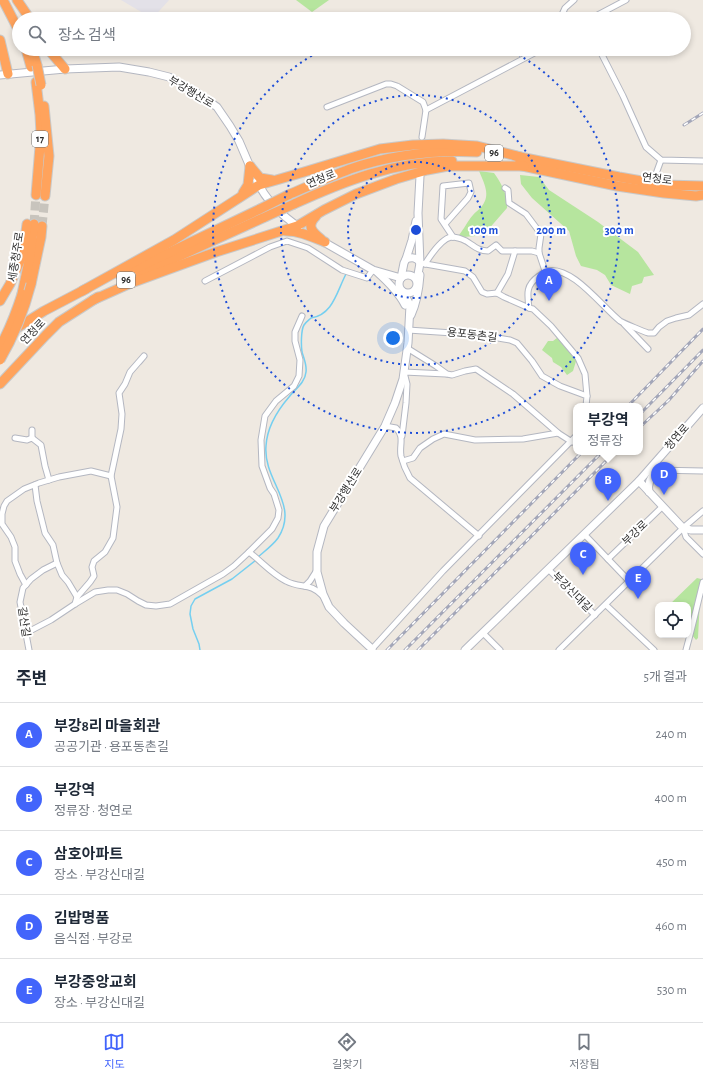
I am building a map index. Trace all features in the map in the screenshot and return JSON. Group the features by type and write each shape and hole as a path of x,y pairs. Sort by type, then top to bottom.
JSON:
{"highway":[{"path":"3,0 12,17"},
{"path":"10,0 16,12"},
{"path":"17,0 25,12"},
{"path":"0,40 4,74"},
{"name":"17","path":"29,56 34,66"},
{"name":"17","path":"33,56 46,119 49,156 38,196 40,134 38,84"},
{"path":"54,56 65,69"},
{"path":"82,291 174,240 258,185 380,149 413,145 443,144 476,146 521,156"},
{"name":"연청로","path":"0,385 59,322 120,283 262,213 288,195 352,169 383,160 440,152 475,152 521,156 657,184 703,186"},
{"name":"연청로","path":"0,339 44,311 82,291 262,213 294,204 355,178 384,170 440,161 473,161 524,166 617,186 664,193 703,195"},
{"path":"250,166 260,178 266,180 276,180"},
{"path":"241,196 248,185 250,166"},
{"path":"93,300 130,283 297,226 356,194 396,179 427,170 448,166 524,166"},
{"path":"317,214 312,219 310,224 311,230 325,242"},
{"path":"0,301 10,284 35,225"},
{"name":"세종청주로","path":"0,360 21,318 31,284 41,237 35,225"},
{"name":"세종청주로","path":"0,347 16,314 22,294 35,225"},
{"path":"279,232 292,231 325,242"}],"street":[{"path":"563,12 565,8 574,0"},
{"path":"603,12 626,0"},
{"path":"426,110 529,56"},
{"path":"603,56 623,96 646,147 660,160 703,161"},
{"name":"부강행산로","path":"4,74 65,69 119,67 168,77 197,93 217,107 238,141 258,185 281,213 297,226 376,270 402,278 406,275 411,275 417,280"},
{"path":"327,107 386,84 391,84 423,102 426,110 422,137"},
{"path":"657,171 660,160"},
{"path":"409,318 415,306 423,264 418,213 420,176"},
{"path":"444,224 468,198 471,192 469,183 443,186 441,219 444,224 453,237"},
{"path":"505,188 508,190 509,203 526,214 541,234 539,253 545,271"},
{"path":"409,318 410,305 399,283 402,278 403,267 412,240 418,213"},
{"path":"409,318 418,285 417,280 423,264 439,246 449,238 460,238 478,249 485,251 488,251 496,245 502,251 532,251 539,253"},
{"path":"205,281 270,247 287,241 308,248 342,270 367,278 376,270"},
{"path":"497,293 508,274 515,251"},
{"path":"406,259 411,257 423,264 465,270 473,278 482,292 487,294 497,293 533,309 551,326 578,358 585,374 586,403"},
{"name":"부강행산로","path":"376,270 395,274 400,272 403,267"},
{"path":"376,270 402,299 406,306 409,318"},
{"path":"376,270 402,290 408,293 416,290"},
{"path":"528,308 530,284 545,271 560,271 571,276 591,293 648,348"},
{"path":"622,322 648,333 654,333 667,321 689,315 703,304"},
{"path":"26,633 51,620 96,592 117,590 146,605 156,606 170,604 223,574 234,566 250,553 272,529 278,518 279,510 262,466 261,440 265,416 276,401 294,386 299,376 300,360 295,342 295,332 302,316"},
{"name":"부강행산로","path":"372,649 329,607 324,597 317,570 317,552 324,526 385,426 395,403 403,379 409,318"},
{"name":"용포동촌길","path":"408,330 483,335 510,340 517,343 542,376 560,386 586,396"},
{"path":"407,348 447,374"},
{"path":"75,604 77,596 94,576 92,567 94,561 105,552 113,538 117,507 111,476 114,468 121,429 122,414 119,393 130,372 144,356 139,362"},
{"path":"372,649 443,571 479,536 572,442 558,433 513,394 476,369 452,375 404,372 407,384 401,455 404,466 413,481 479,536"},
{"name":"청연로","path":"466,650 639,481 703,408"},
{"path":"385,426 396,428 402,436"},
{"path":"32,430 32,438"},
{"path":"403,461 413,458 420,448 427,442 444,434 475,440 523,440 558,433"},
{"path":"16,438 27,440 32,438"},
{"path":"32,438 41,445 49,480"},
{"path":"648,470 703,470"},
{"path":"649,493 648,488 650,481 657,470"},
{"path":"57,563 43,570 26,585 15,561 14,547 11,537 1,522 4,506 7,501 24,489 60,477 91,471 111,476"},
{"path":"639,481 683,528 686,537 703,554"},
{"path":"35,485 37,501 45,533 53,545 62,576 77,596"},
{"name":"부강로","path":"608,559 662,507"},
{"name":"부강신대길","path":"559,650 683,528 703,511"},
{"path":"683,528 703,530"},
{"path":"584,534 629,581"},
{"path":"250,553 282,579 296,585 317,590 324,597"},
{"name":"부강신대길","path":"548,569 595,615"},
{"path":"305,586 317,570"},
{"path":"686,650 692,631 703,582"},
{"name":"갈산길","path":"26,585 23,588 20,602 29,650"},
{"name":"부강신대길","path":"606,605 654,650"},
{"path":"483,633 500,650"}],"shaded area":[{"path":"121,0 169,0 158,12 141,12"}],"green space":[{"path":"296,0 329,0 312,12"},
{"path":"479,171 494,173 505,194 507,208 487,231 476,236 463,237 459,235 474,214 485,202 486,198 486,189"},
{"path":"520,175 539,177 549,190 598,222 638,252 654,275 644,277 642,283 632,286 630,294 611,285 605,275 597,270 581,266 576,256 569,231 532,198 521,184"},
{"path":"557,338 561,339 577,358 573,371 567,375 561,367 553,362 552,358 542,350 548,341 553,341"},
{"path":"697,578 701,579 698,638 696,640 691,634 691,602 672,602"}],"waterway":[{"path":"258,557 278,538 284,526 285,514 283,503 267,459 266,446 268,432 285,402 304,379 306,367 301,346 303,327 311,318 318,316 329,307 337,295 346,274"},
{"path":"200,650 190,614 191,606 195,599 232,579 256,560"}],"tunnel":[{"path":"654,196 657,171"},
{"path":"34,224 36,195"},
{"path":"42,226 45,196"}],"railway":[{"path":"684,125 703,113"},
{"path":"631,403 703,329"},
{"path":"643,411 703,350"},
{"path":"643,424 669,400 703,361"},
{"path":"387,650 579,455"},
{"path":"405,650 599,455"},
{"path":"418,650 612,455"}],"place":[{"name":"부강8리 마을회관","path":"549,301"},
{"name":"김밥명품","path":"664,495"},
{"name":"부강역","path":"608,501"},
{"name":"삼호아파트","path":"583,575"},
{"name":"부강중앙교회","path":"638,599"}]}
